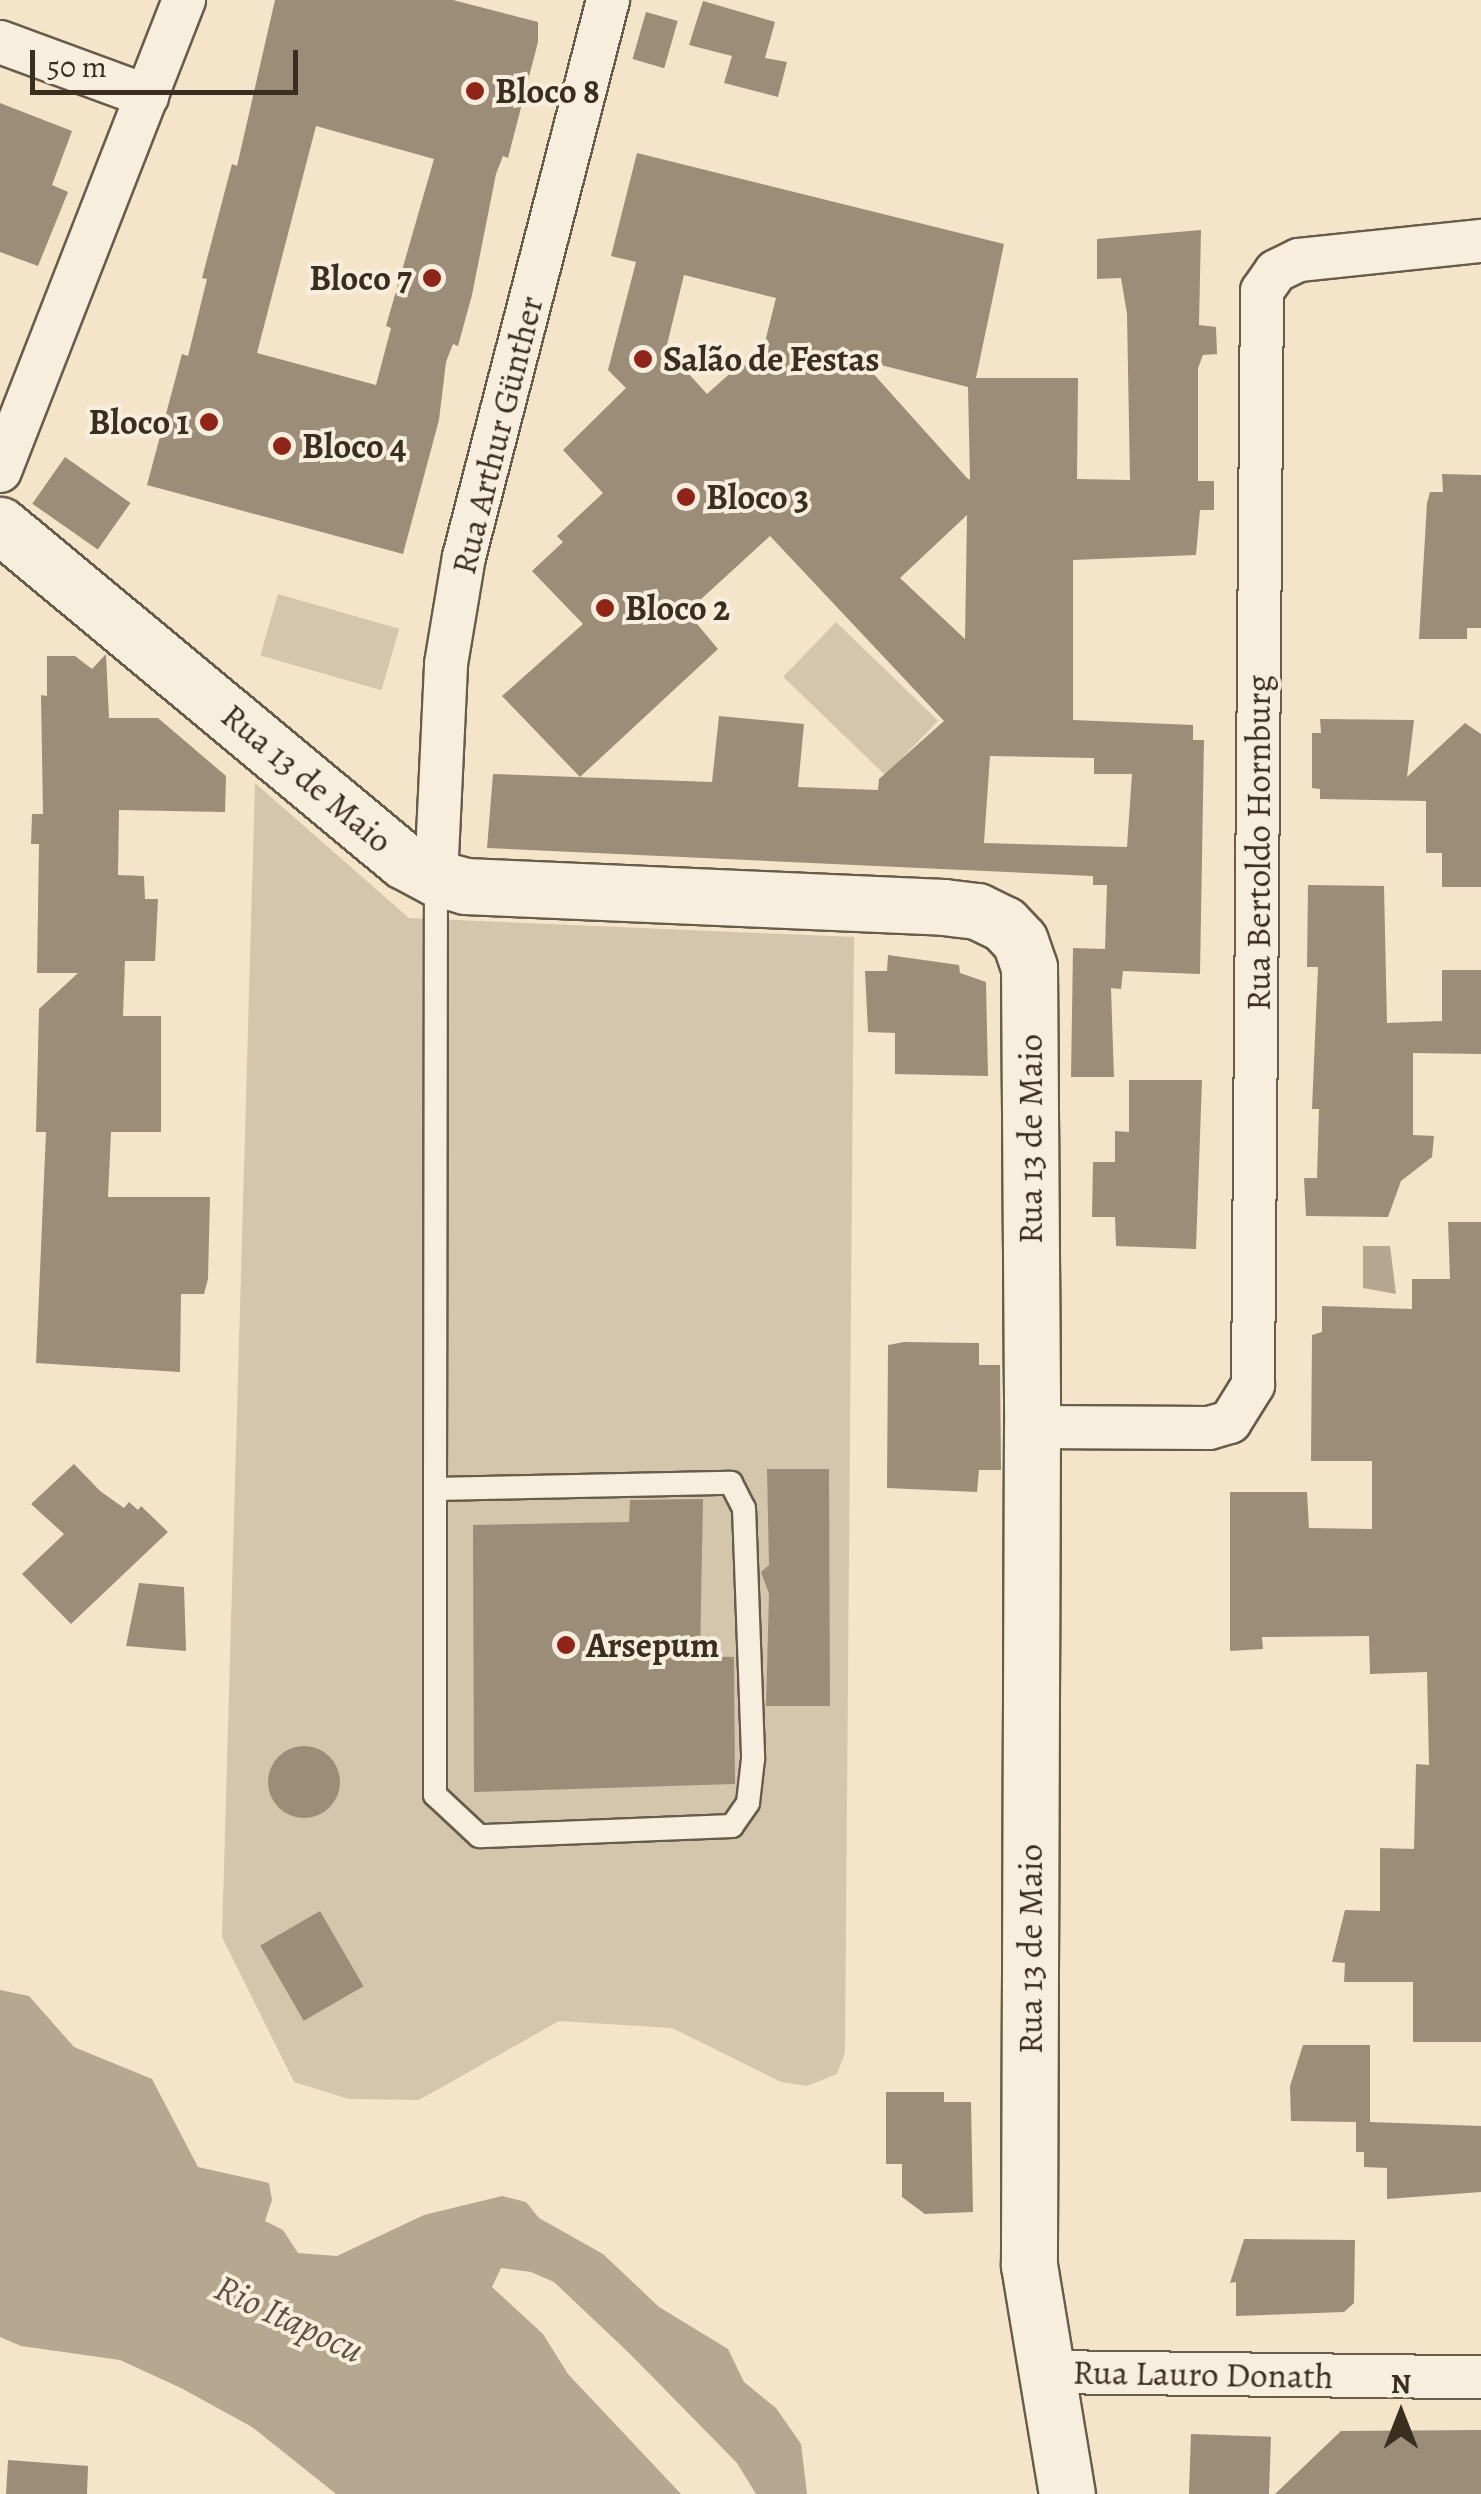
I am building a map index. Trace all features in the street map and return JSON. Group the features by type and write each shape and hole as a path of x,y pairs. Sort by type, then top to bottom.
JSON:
{"main road":[{"name":"Rua 13 de Maio","path":"0,525 404,861 436,878 465,886 944,907 1004,924 1020,941 1029,968 1029,2265 1067,2494"}],"street":[{"path":"0,470 184,0"},
{"name":"Rua Arthur Günther","path":"436,878 446,664 464,556 608,0"},
{"path":"0,42 147,96"},
{"name":"Rua Bertoldo Hornburg","path":"1032,1427 1209,1428 1230,1422 1253,1385 1262,291 1276,270 1300,260 1481,241"},
{"name":"Rua Lauro Donath","path":"1045,2372 1481,2377"}],"lane":[{"path":"435,1489 731,1483 744,1508 753,1760 748,1803 732,1826 479,1836 435,1796 435,1489 436,878"}],"shaded area":[{"path":"278,594 399,629 381,690 260,656"},
{"path":"836,622 938,721 885,775 783,677"},
{"name":"Arsepum","path":"255,783 409,918 854,937 845,2053 837,2074 807,2086 781,2082 672,2028 559,2021 419,2100 349,2099 294,2082 222,1937"}],"water":[{"path":"1363,1246 1390,1246 1396,1294 1363,1288"},
{"name":"Rio Itapocu","path":"0,1990 29,1996 74,2047 152,2079 198,2167 269,2183 272,2200 265,2221 283,2230 298,2253 337,2256 424,2215 502,2196 526,2202 539,2218 603,2254 659,2307 728,2349 744,2382 776,2408 801,2444 807,2494 756,2494 737,2463 629,2353 554,2282 531,2272 501,2268 492,2287 543,2334 568,2374 681,2494 336,2494 252,2427 181,2388 120,2360 21,2346 0,2337"}],"building":[{"path":"275,0 453,0 538,22 538,42 508,158 503,156 496,174 472,295 458,346 453,344 446,362 439,420 403,554 147,485 182,354 188,356 207,279 202,278 232,164 237,166","holes":["316,126 434,159 386,326 391,328 376,385 257,353"]},
{"path":"703,1 775,22 765,58 787,62 778,97 724,83 732,56 689,45"},
{"path":"646,12 678,21 664,68 632,59"},
{"path":"0,103 72,131 52,185 68,192 38,266 0,252"},
{"path":"637,153 1004,244 976,378 1078,378 1077,479 1130,480 1127,314 1121,278 1097,279 1097,239 1201,230 1199,325 1216,327 1217,354 1203,355 1198,368 1198,481 1214,481 1214,510 1200,510 1196,555 1073,560 1073,720 1193,725 1193,740 1204,740 1200,974 1123,971 1121,989 1111,988 1114,1077 1071,1077 1073,948 1105,949 1107,885 1093,885 1093,876 487,848 493,774 712,782 719,716 804,724 798,787 878,790 879,779 944,721 770,536 687,612 718,649 580,777 502,696 583,624 532,571 563,542 557,536 603,493 563,450 626,388 608,370 636,262 611,256","holes":["684,275 776,298 765,342 707,394 666,349","861,360 968,387 970,480","967,515 965,639 900,578","990,756 1094,758 1094,774 1132,774 1127,847 984,843"]},
{"path":"65,457 131,503 98,550 32,504"},
{"path":"1442,474 1481,475 1481,628 1467,628 1467,639 1419,639 1427,503 1430,492 1443,492"},
{"path":"106,654 109,718 158,718 226,776 225,812 119,810 118,875 144,876 145,899 158,899 155,961 125,961 123,1016 161,1016 161,1132 111,1132 108,1197 210,1197 208,1279 204,1294 181,1294 180,1372 36,1363 46,1132 36,1132 39,1009 78,973 37,973 39,844 31,844 32,814 43,814 41,695 47,696 47,656 75,656 92,669"},
{"path":"1320,719 1414,720 1407,777 1465,723 1481,734 1481,887 1442,887 1442,853 1426,853 1426,801 1320,799 1320,789 1312,788 1312,733 1321,733"},
{"path":"1308,885 1384,886 1387,1023 1442,1021 1442,970 1481,970 1481,1054 1413,1053 1413,1135 1434,1136 1432,1157 1401,1181 1388,1217 1306,1216 1304,1178 1317,1178 1319,1109 1312,1109 1318,967 1307,967"},
{"path":"888,955 959,965 960,973 986,982 988,1076 895,1074 895,1033 868,1032 865,971 887,971"},
{"path":"1129,1080 1202,1080 1196,1249 1116,1246 1115,1217 1092,1217 1093,1162 1115,1162 1115,1131 1129,1132"},
{"path":"1448,1222 1481,1222 1481,2042 1413,2042 1413,1982 1344,1982 1345,1963 1332,1962 1345,1910 1380,1911 1380,1848 1414,1849 1416,1764 1429,1765 1427,1672 1370,1674 1369,1636 1262,1637 1263,1649 1230,1651 1230,1492 1307,1492 1309,1528 1372,1529 1372,1461 1311,1461 1312,1335 1322,1332 1322,1306 1412,1309 1412,1279 1450,1279"},
{"path":"979,1343 979,1365 1000,1365 1001,1470 979,1470 977,1492 887,1488 888,1345"},
{"path":"74,1464 100,1491 124,1508 129,1502 138,1510 141,1506 168,1532 71,1624 22,1574 64,1534 31,1504"},
{"name":"Arsepum","path":"767,1469 829,1469 830,1706 766,1706 769,1594 761,1572 769,1565"},
{"name":"Arsepum","path":"703,1499 700,1656 734,1657 735,1784 474,1792 473,1525 629,1522 630,1500"},
{"path":"139,1583 184,1587 186,1651 126,1646"},
{"path":"304,1746 329,1757 340,1782 329,1807 304,1818 279,1807 268,1782 279,1757"},
{"path":"320,1911 364,1986 304,2021 260,1946"},
{"path":"1303,2045 1370,2045 1370,2122 1481,2126 1481,2192 1387,2199 1387,2168 1364,2167 1364,2152 1356,2152 1356,2122 1291,2121 1290,2086"},
{"path":"886,2092 944,2092 944,2102 971,2102 973,2212 925,2214 902,2197 902,2164 886,2164"},
{"path":"1244,2239 1355,2240 1354,2303 1344,2312 1236,2316 1236,2282 1230,2283"},
{"path":"1481,2430 1481,2494 1275,2494 1341,2431"},
{"path":"1191,2434 1271,2437 1269,2494 1189,2494"},
{"path":"8,2460 88,2466 87,2494 6,2494"}],"place":[{"name":"Bloco 8","path":"475,91"},
{"name":"Bloco 7","path":"432,278"},
{"name":"Salão de Festas","path":"643,359"},
{"name":"Bloco 1","path":"209,422"},
{"name":"Bloco 4","path":"282,446"},
{"name":"Bloco 3","path":"686,497"},
{"name":"Bloco 2","path":"605,608"},
{"name":"Arsepum","path":"566,1645"}]}
